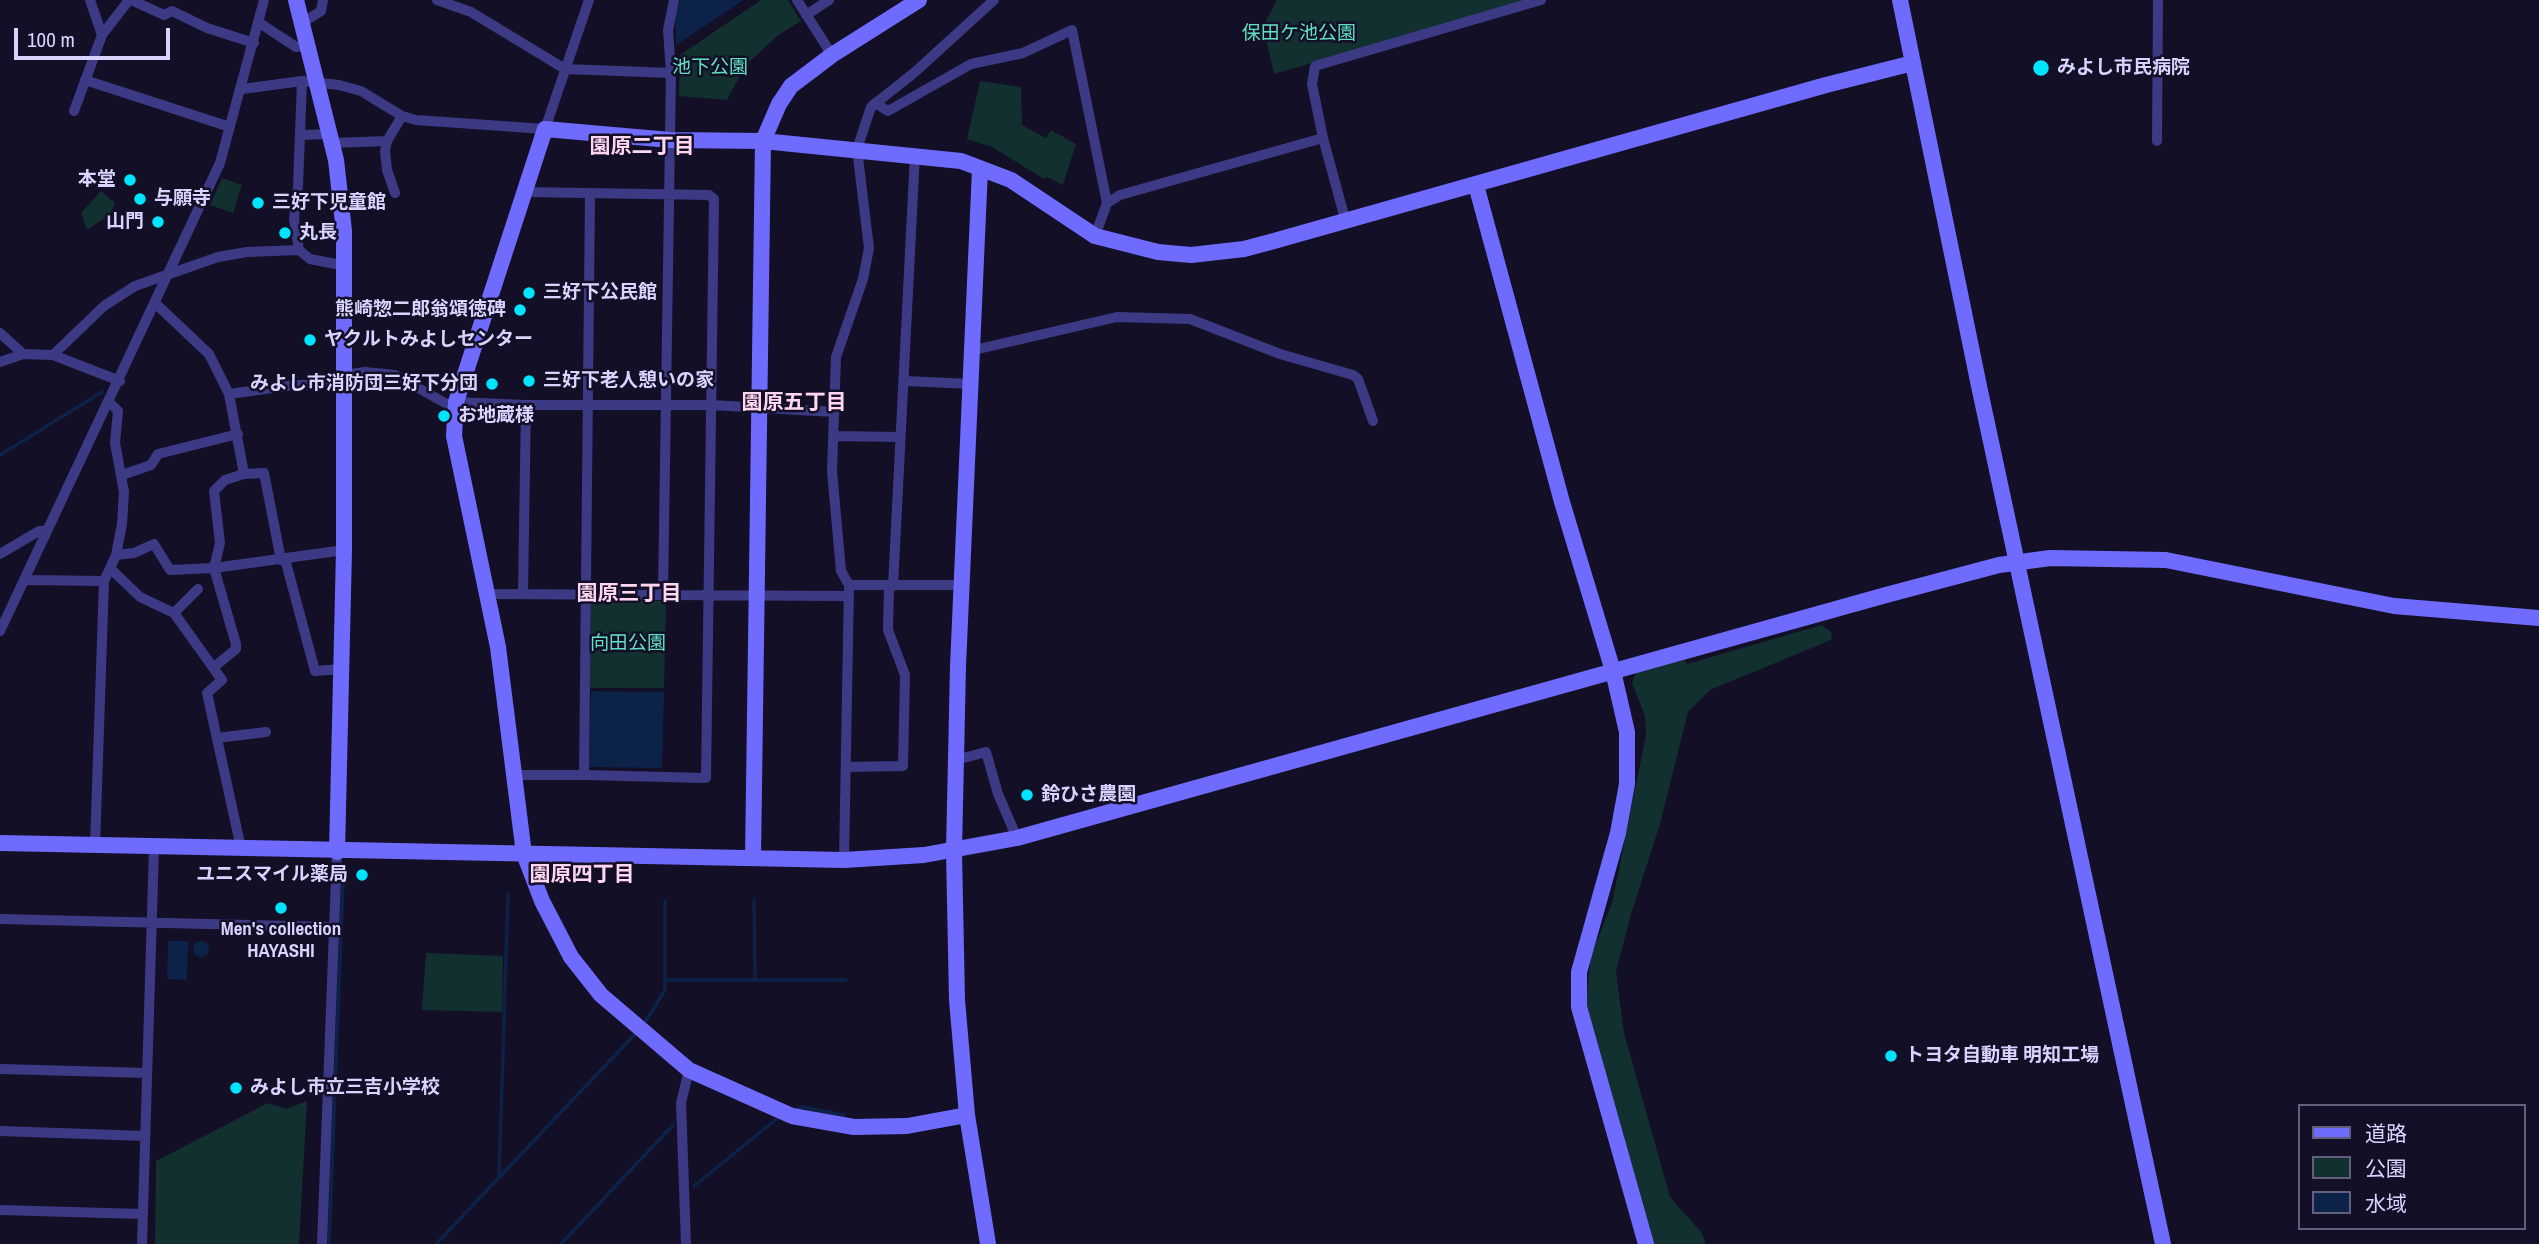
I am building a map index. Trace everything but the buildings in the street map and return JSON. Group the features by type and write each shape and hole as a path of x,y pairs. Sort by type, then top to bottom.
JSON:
{"street":[{"path":"90,0 102,35"},
{"path":"74,111 102,35 130,0 164,15 172,11 207,28 254,43"},
{"path":"0,631 120,381 220,163 264,0"},
{"path":"296,0 307,45 310,82 301,135 294,219 299,250"},
{"path":"302,23 321,11 323,0"},
{"path":"437,0 471,12 565,69 671,74"},
{"path":"589,0 456,405 454,436 458,466 488,594 508,712 512,775 524,854 542,901 583,974 601,995 689,1070 792,1116 854,1127 907,1126 967,1115"},
{"path":"663,594 667,195 671,74 668,30 674,0"},
{"path":"797,0 832,55"},
{"path":"806,15 830,0"},
{"path":"753,858 763,141 779,104 791,86 832,55 919,0"},
{"path":"845,860 849,591 841,571 832,471 836,357 863,279 869,248 858,149 871,107 915,72 994,0"},
{"path":"1345,219 1323,138 1312,84 1315,66 1541,0"},
{"path":"1900,0 1971,349 2019,562 2163,1244"},
{"path":"2157,141 2158,0"},
{"path":"258,22 296,47 307,45"},
{"path":"875,103 888,111 971,64 1023,53 1072,30 1107,203 1096,236"},
{"path":"242,89 310,82 353,88 402,116 426,122 670,140 763,141 915,154 961,161 1011,180 1096,236 1158,252 1204,254 1244,249 1826,85 1913,64"},
{"path":"85,79 230,127"},
{"path":"310,82 331,138 342,195 346,266 342,375 342,669 322,1244"},
{"path":"395,193 387,170 387,141 402,116"},
{"path":"301,135 387,141"},
{"path":"1107,203 1120,195 1323,138"},
{"path":"846,767 903,766 905,675 888,630 905,381 915,154"},
{"path":"980,169 974,350 961,585 954,850 957,1000 967,1115 988,1244"},
{"path":"1476,185 1562,502 1613,671 1627,732 1627,784 1618,833 1579,972 1579,1007 1646,1244"},
{"path":"512,775 706,778 714,199 709,195 524,192"},
{"path":"584,775 590,194"},
{"path":"53,355 118,295 148,280 168,276 218,257 247,252 299,250 310,259 346,266"},
{"path":"155,303 209,354 229,394 244,474"},
{"path":"974,350 1117,317 1190,318 1251,344 1353,375 1358,379 1373,421"},
{"path":"0,333 23,354"},
{"path":"0,362 23,354 53,355 120,381"},
{"path":"229,394 294,384 315,385 342,375 365,372 395,375 456,405 711,405 835,412"},
{"path":"905,381 971,384"},
{"path":"95,846 104,581 116,555 122,524 122,475 115,443 118,411 110,402"},
{"path":"523,592 526,405"},
{"path":"122,475 151,465 158,454 238,433"},
{"path":"834,436 900,437"},
{"path":"214,667 236,649 236,644 214,568 220,543 214,491 225,480 244,474 264,473 283,560 315,671 342,669"},
{"path":"0,554 39,531 47,531"},
{"path":"116,555 134,553 154,544 170,570 214,568 344,550"},
{"path":"0,844 845,860 954,850 1017,838 1613,671 2019,562 2050,558 2166,560 2394,606 2539,618"},
{"path":"110,568 140,597 174,613 222,680 207,693 241,849"},
{"path":"24,580 104,581"},
{"path":"488,594 523,592 755,596 891,586 961,585"},
{"path":"174,613 198,589"},
{"path":"217,738 266,732"},
{"path":"956,760 986,751 998,794 1017,838"},
{"path":"142,1244 154,847"},
{"path":"0,919 333,927"},
{"path":"0,1069 147,1073"},
{"path":"686,1244 681,1103 689,1070"},
{"path":"0,1131 145,1136"},
{"path":"0,1210 142,1214"}],"green space":[{"name":"池下公園","path":"761,0 788,0 801,21 777,36 746,65 727,100 679,96 680,55"},
{"name":"保田ケ池公園","path":"1277,0 1529,0 1274,74 1263,26"},
{"path":"980,81 1021,87 1022,125 1046,138 1051,130 1076,144 1063,185 1047,177 1044,179 992,147 967,139"},
{"path":"222,178 242,185 233,213 210,205"},
{"path":"101,191 115,203 110,214 87,230 81,213"},
{"name":"向田公園","path":"591,600 666,601 664,688 590,688"},
{"path":"1822,625 1832,633 1831,640 1710,690 1688,712 1660,824 1631,914 1616,972 1624,1033 1670,1197 1701,1232 1706,1244 1653,1244 1586,1003 1591,956 1612,903 1646,735 1645,716 1632,683 1636,672 1685,660 1687,664"},
{"path":"426,953 503,956 502,1012 422,1010"},
{"path":"307,1101 299,1244 155,1244 156,1161 268,1103 286,1109"}],"water":[{"path":"680,0 744,0 676,45 675,17"},
{"path":"591,691 664,692 662,768 589,767"},
{"path":"168,941 188,941 187,980 167,979"},
{"path":"198,941 204,941 209,949 207,955 198,957 193,952 193,946"}],"waterway":[{"path":"0,455 102,392"},
{"path":"329,1244 343,882"},
{"path":"499,1178 508,894"},
{"path":"754,900 755,979"},
{"path":"644,1024 665,990 665,901"},
{"path":"665,980 846,980"},
{"path":"436,1244 637,1032"},
{"path":"796,1110 802,1107 844,1115"},
{"path":"694,1186 779,1117"},
{"path":"561,1244 673,1125"}],"place":[{"name":"みよし市民病院","path":"2041,68"},
{"name":"本堂","path":"130,180"},
{"name":"与願寺","path":"140,199"},
{"name":"三好下児童館","path":"258,203"},
{"name":"山門","path":"158,222"},
{"name":"丸長","path":"285,233"},
{"name":"三好下公民館","path":"529,293"},
{"name":"熊崎惣二郎翁頌徳碑","path":"520,310"},
{"name":"ヤクルトみよしセンター","path":"310,340"},
{"name":"三好下老人憩いの家","path":"529,381"},
{"name":"みよし市消防団三好下分団","path":"492,384"},
{"name":"お地蔵様","path":"444,416"},
{"name":"鈴ひさ農園","path":"1027,795"},
{"name":"ユニスマイル薬局","path":"362,875"},
{"name":"Men's collection HAYASHI","path":"281,908"},
{"name":"トヨタ自動車 明知工場","path":"1891,1056"},
{"name":"みよし市立三吉小学校","path":"236,1088"}],"district":[{"name":"園原二丁目","path":"642,147"},
{"name":"園原五丁目","path":"794,403"},
{"name":"園原三丁目","path":"629,594"},
{"name":"園原四丁目","path":"582,875"}]}
